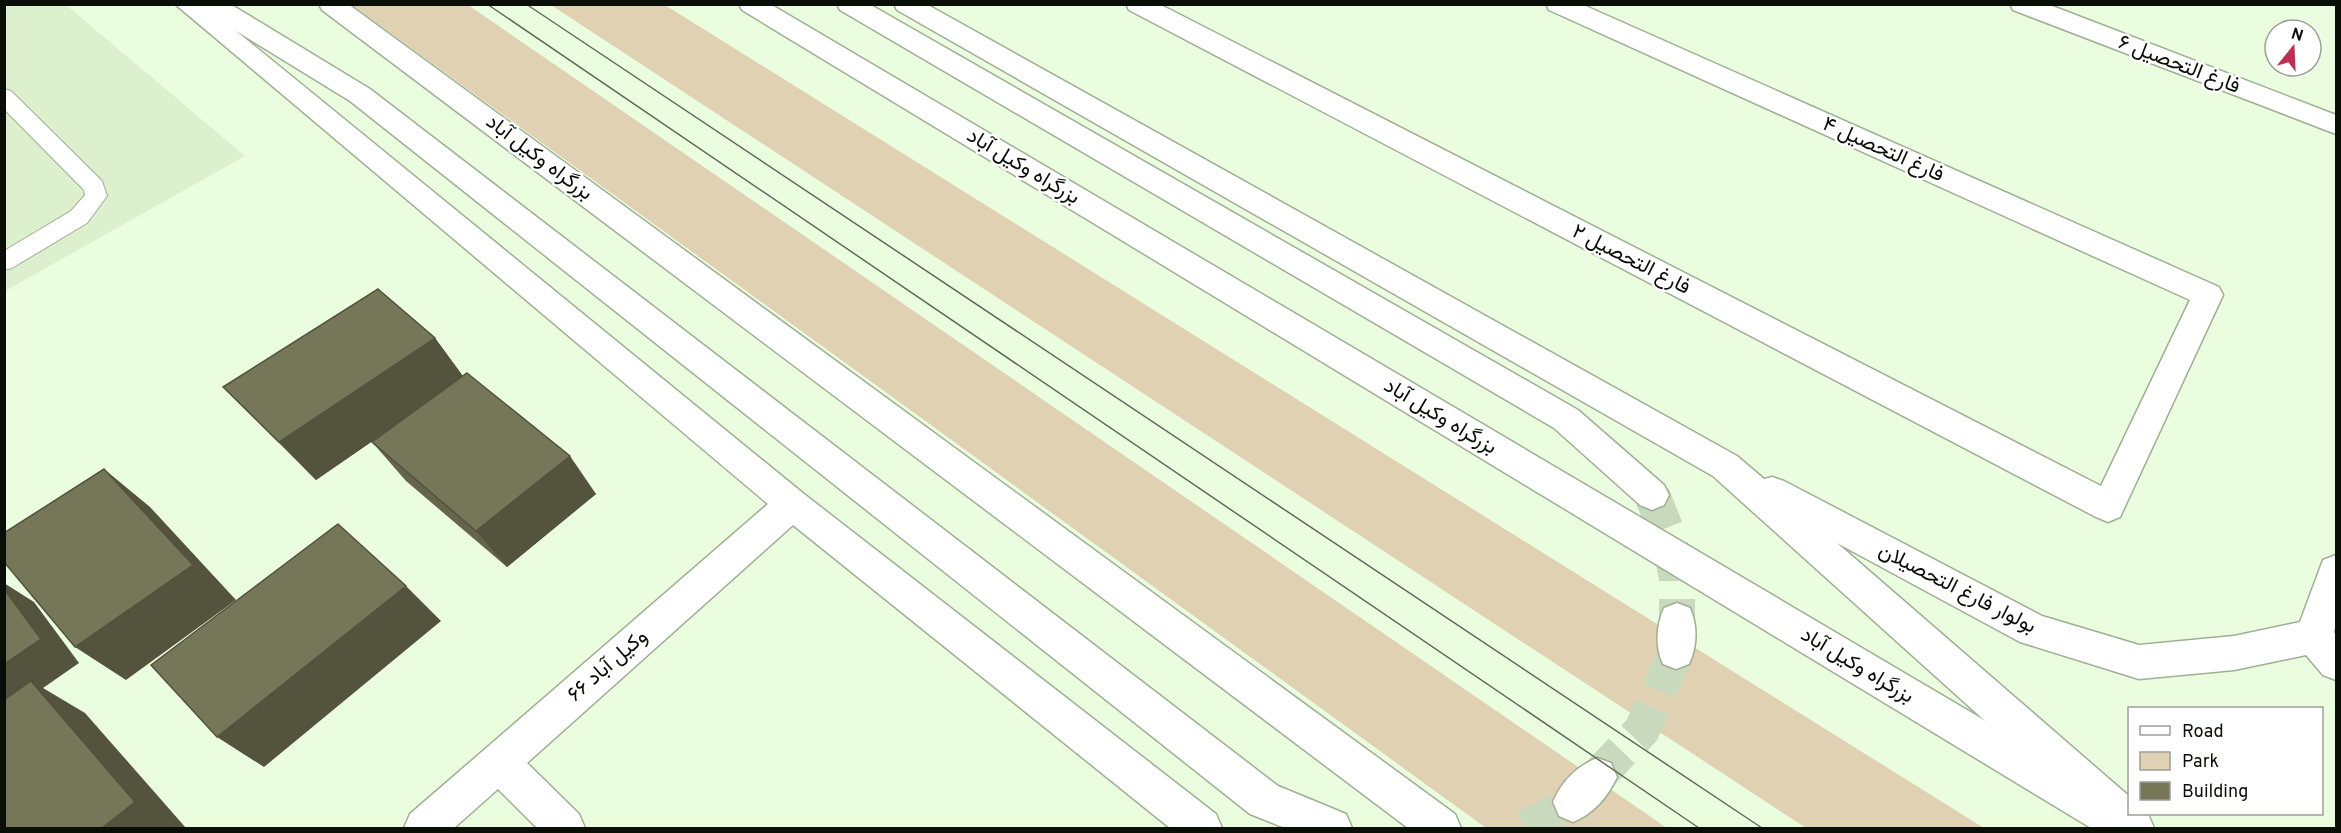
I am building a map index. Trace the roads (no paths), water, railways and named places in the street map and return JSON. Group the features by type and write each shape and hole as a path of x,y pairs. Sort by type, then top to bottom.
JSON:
{"main road":[{"path":"186,4 792,504 1202,828"},
{"path":"211,4 360,95 1264,800 1332,828"},
{"name":"بزرگراه وکیل آباد","path":"330,4 1441,828"},
{"name":"بزرگراه وکیل آباد","path":"751,4 2128,828"},
{"path":"849,4 1566,418 1652,495"},
{"path":"906,4 1725,466 2134,828"},
{"name":"فارغ التحصیل ۴","path":"1558,4 2208,295 2108,507"},
{"name":"فارغ التحصیل ۶","path":"2022,4 2337,125"},
{"name":"فارغ التحصیل ۲","path":"1153,7 2108,507"},
{"name":"بولوار فارغ التحصیلان","path":"1725,466 2033,630 2139,662 2234,653 2325,650 2337,571"},
{"name":"وکیل آباد ۶۶","path":"424,828 792,504"},
{"path":"499,763 565,828"}],"lane":[{"path":"4,96 94,187 96,196 79,217 4,262"}],"tunnel":[{"path":"1652,495 1668,535 1677,577 1677,620"},
{"path":"1597,777 1642,730 1676,652"},
{"path":"1526,828 1573,802"}],"tram line":[{"path":"487,4 1699,828"},
{"path":"526,4 1762,828"}]}
